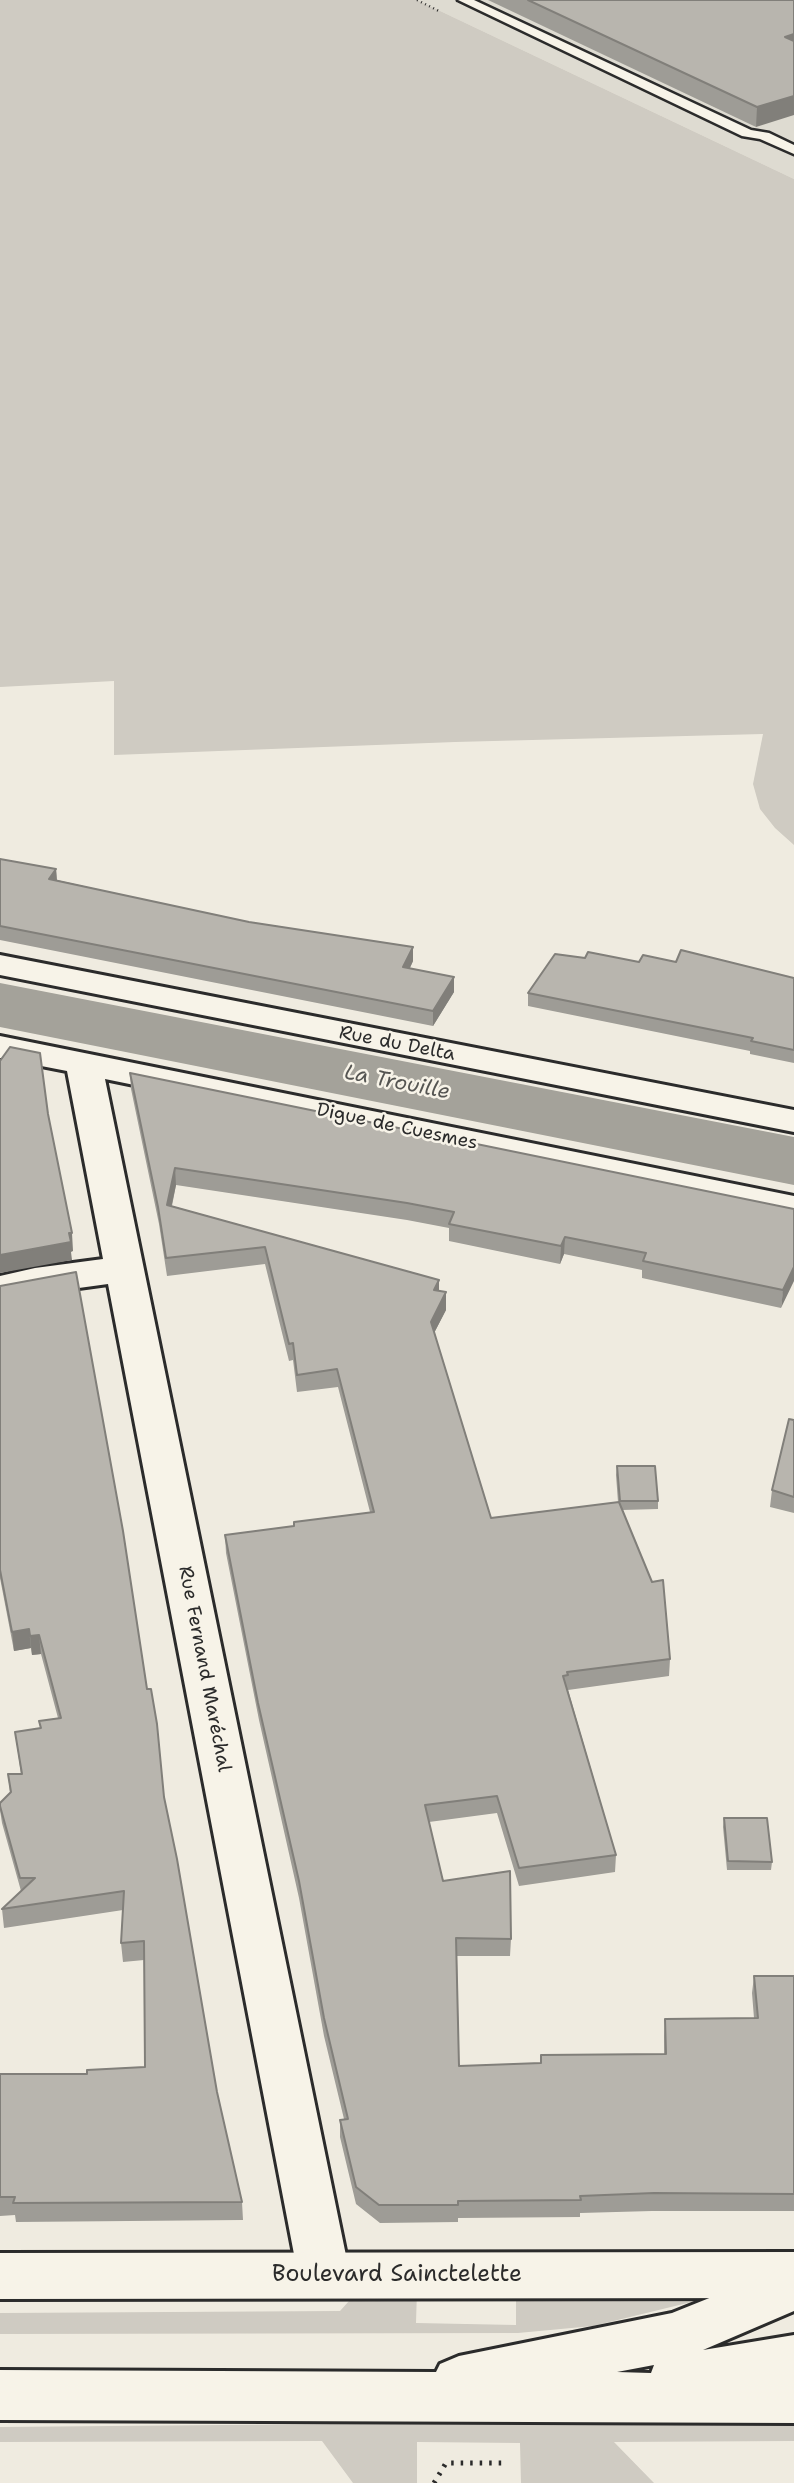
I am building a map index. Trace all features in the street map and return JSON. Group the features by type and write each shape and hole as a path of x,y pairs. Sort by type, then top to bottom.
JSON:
{"main road":[{"name":"Rue du Delta","path":"0,965 794,1121"},
{"name":"Digue de Cuesmes","path":"0,1047 794,1208"},
{"name":"Rue Fernand Maréchal","path":"83,1062 324,2275"},
{"path":"0,1289 35,1281 125,1269"},
{"name":"Boulevard Sainctelette","path":"0,2276 794,2275"},
{"path":"381,2397 676,2336 794,2287"},
{"path":"577,2397 794,2358"},
{"path":"0,2395 794,2398"}],"lane":[{"path":"464,0 747,132 764,136 794,150"}],"path":[{"path":"434,2483 446,2463 508,2463"}],"shaded area":[{"path":"0,0 417,0 794,179 794,845 775,828 760,809 753,784 763,734 114,755 114,681 0,687"},
{"path":"417,0 794,0 794,179"},
{"path":"417,2290 416,2323 516,2325 516,2290 716,2296 593,2326 518,2333 0,2334 0,2313 340,2311 358,2291"},
{"path":"794,2422 794,2441 614,2442 654,2483 521,2483 520,2443 417,2442 417,2483 353,2483 322,2441 0,2442 0,2427"}],"building":[{"path":"528,0 794,0 794,34 785,37 794,41 794,96 757,107"},
{"path":"0,859 56,869 49,879 249,922 413,947 403,967 454,977 433,1011 0,926"},
{"path":"681,950 794,978 794,1050 751,1041 753,1038 528,993 555,954 585,958 588,952 639,962 643,955 676,962"},
{"path":"10,1047 40,1053 48,1114 72,1233 69,1233 71,1242 0,1255 0,1061"},
{"path":"130,1073 794,1209 794,1267 783,1290 643,1261 646,1253 565,1237 561,1246 449,1224 454,1212 175,1168 167,1205 439,1280 434,1290 446,1292 431,1322 491,1518 619,1502 652,1582 663,1580 670,1659 567,1672 568,1675 563,1676 616,1855 519,1868 497,1796 425,1805 443,1881 510,1871 511,1939 456,1938 459,2066 541,2063 541,2055 666,2054 665,2019 758,2018 754,1976 794,1976 794,2194 654,2193 580,2196 581,2200 379,2205 356,2187 340,2120 348,2119 324,2018 299,1881 258,1703 225,1535 294,1526 294,1522 374,1512 337,1369 297,1375 293,1343 289,1344 265,1247 166,1258"},
{"path":"76,1272 123,1531 147,1689 151,1689 157,1724 164,1797 217,2092 242,2202 13,2203 15,2197 0,2197 0,2074 87,2074 87,2070 145,2067 144,1941 121,1943 124,1891 2,1909 35,1878 20,1878 0,1806 11,1792 8,1774 22,1774 15,1732 41,1728 39,1721 61,1718 39,1635 30,1636 29,1629 12,1632 0,1570 0,1286"},
{"path":"789,1419 794,1420 794,1497 772,1490"},
{"path":"617,1466 655,1466 658,1501 620,1501"},
{"path":"724,1818 767,1818 772,1862 728,1861"}],"waterway":[{"name":"La Trouille","path":"0,1005 794,1161"}]}
